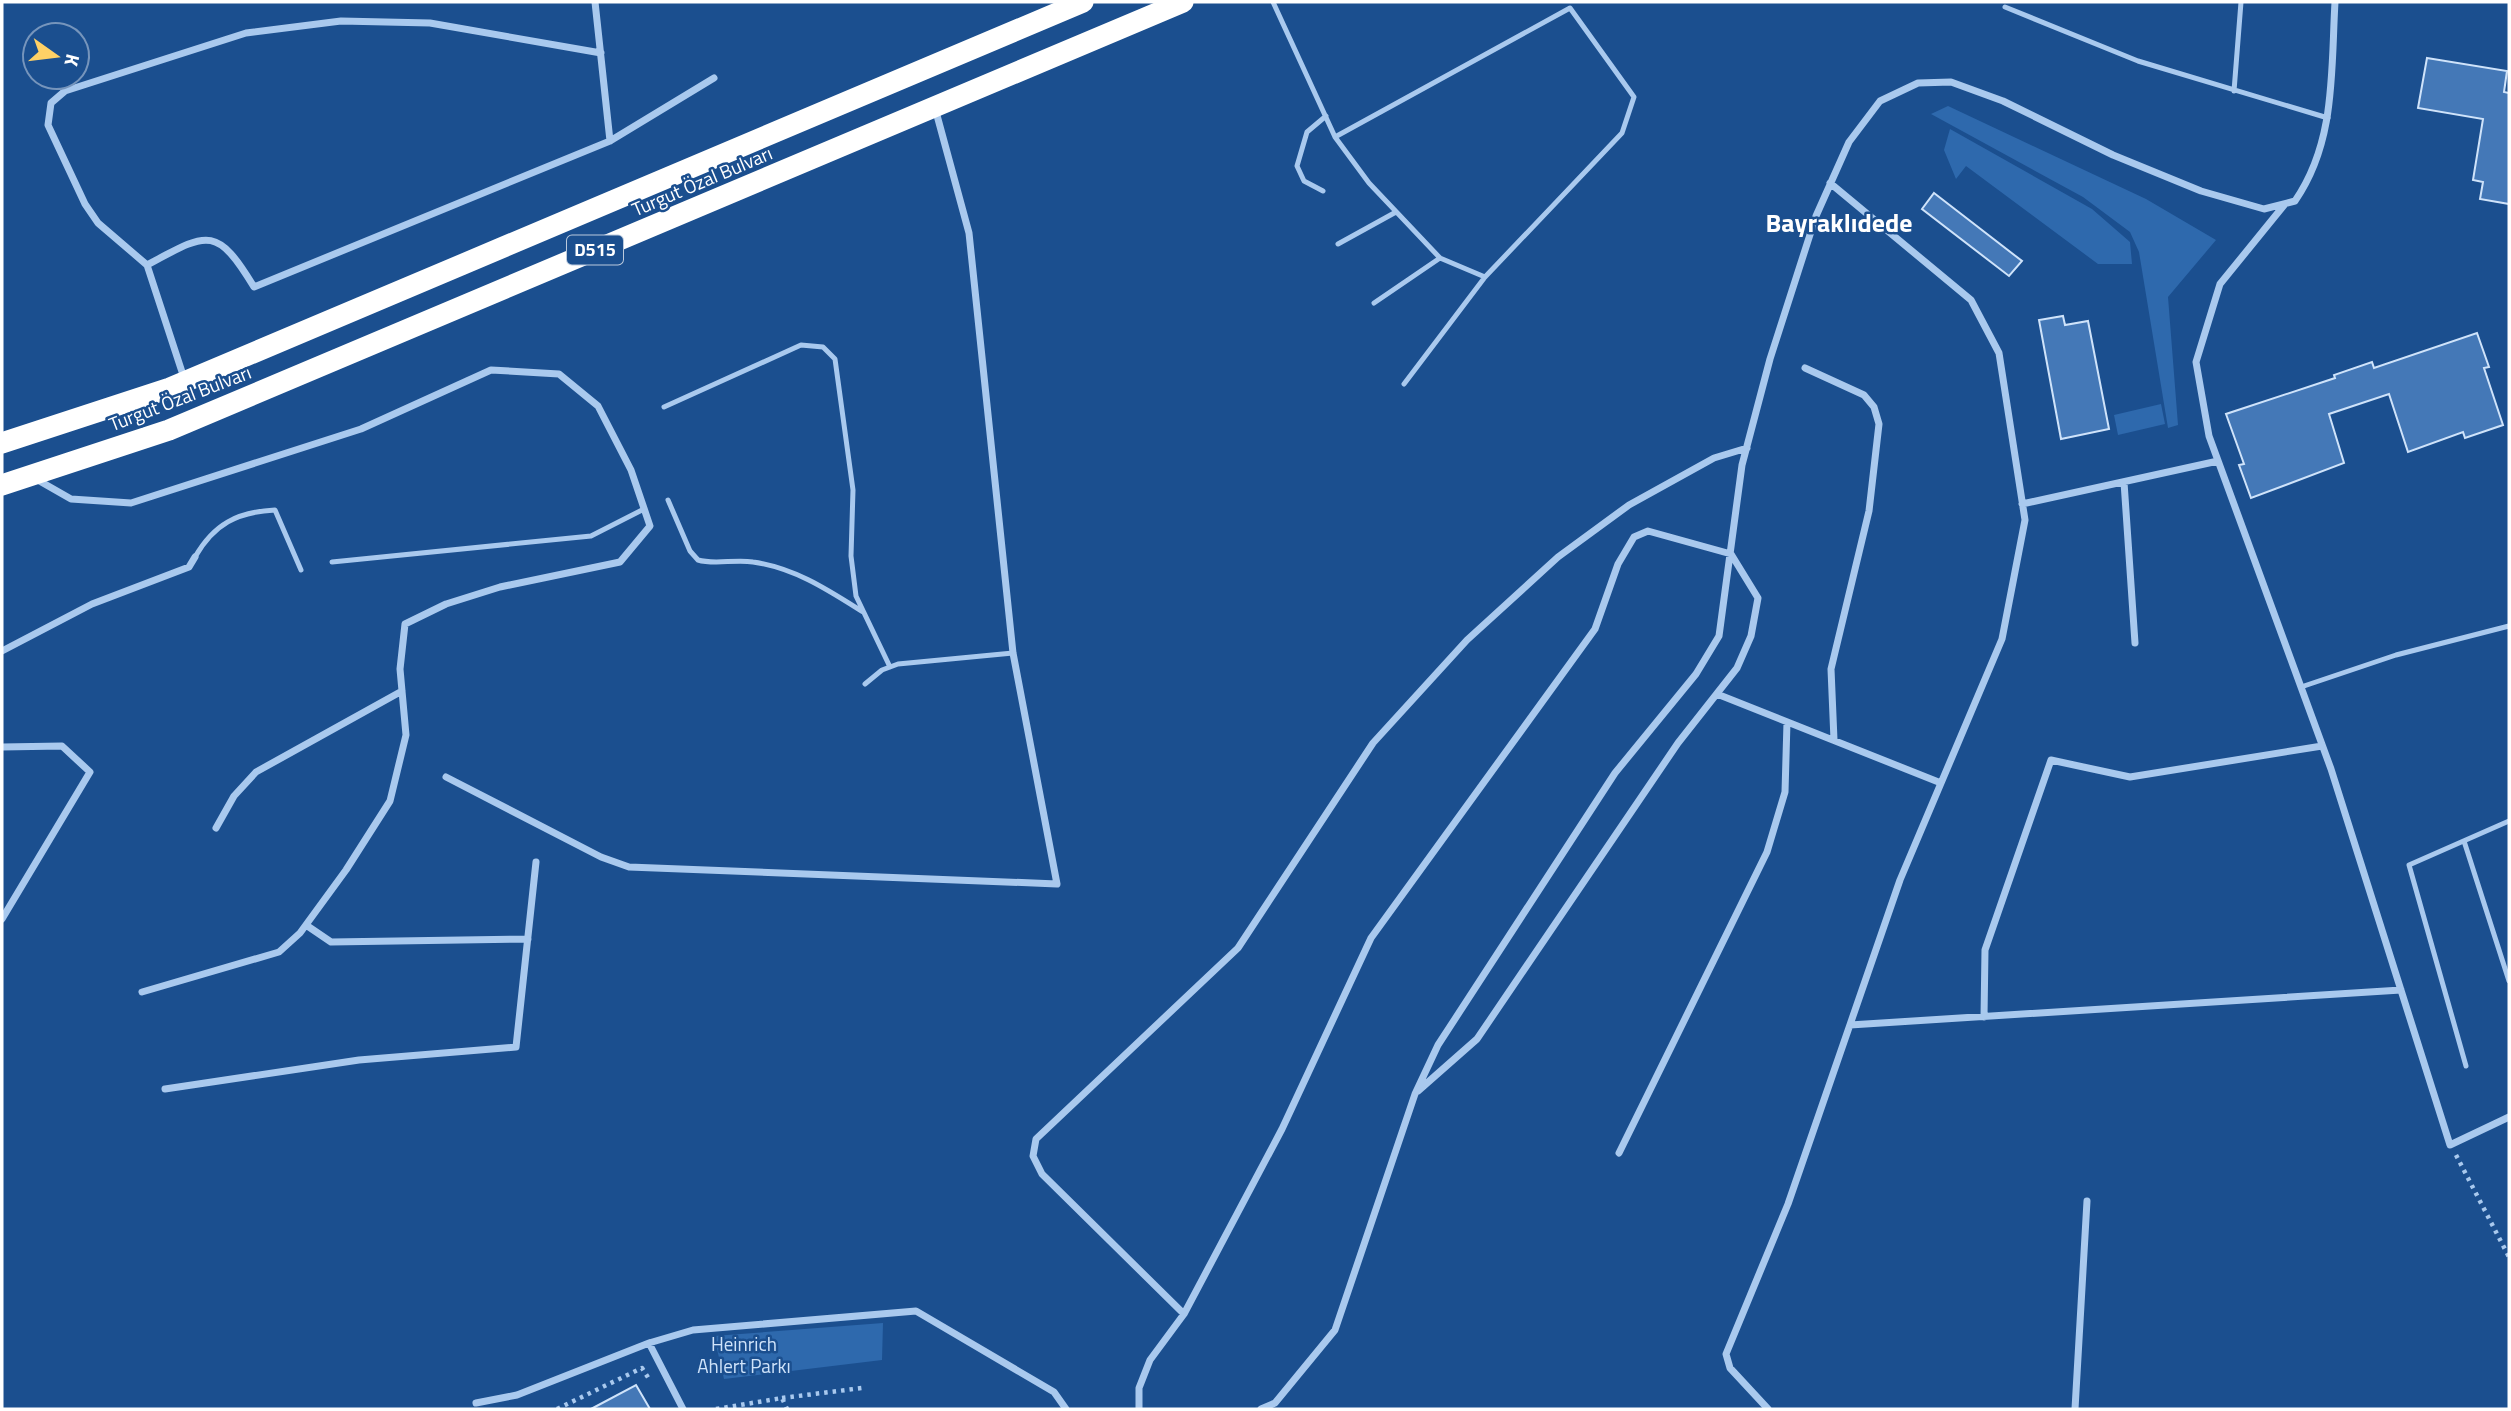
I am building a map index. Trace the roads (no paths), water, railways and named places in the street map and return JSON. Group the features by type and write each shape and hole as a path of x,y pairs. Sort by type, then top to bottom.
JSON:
{"highway":[{"name":"Turgut Özal Bulvarı","path":"2,443 185,382 1083,2"},
{"name":"Turgut Özal Bulvarı","path":"2,485 169,430 1184,2"}],"street":[{"path":"595,2 610,141"},
{"path":"1261,1409 1275,1403 1335,1330 1415,1094 1438,1045 1615,773 1702,665 1719,636 1747,448 1774,346 1816,216 1830,183 1849,142 1880,101 1917,83 1951,82 2003,101 2113,155 2201,191 2264,209 2295,201 2312,177 2325,139 2328,118 2335,2"},
{"path":"185,382 147,265 98,223 85,204 48,125 51,103 65,91 246,33 341,21 430,23 601,53"},
{"path":"147,265 193,242 211,241 234,253 254,287 610,141 714,78"},
{"path":"446,777 601,857 629,867 1057,884 1013,653 970,233 935,107"},
{"path":"1768,1409 1731,1368 1726,1354 1772,1248 1900,880 2002,639 2025,520 1999,353 1971,300 1830,183"},
{"path":"2286,203 2220,284 2196,362 2209,436 2322,746 2450,1144 2509,1117"},
{"path":"1805,368 1864,395 1874,407 1879,424 1869,511 1831,669 1834,740"},
{"path":"32,477 71,499 131,503 361,429 491,370 559,374 598,406 631,470 650,526 620,562 500,587 446,604 405,624 400,669 406,735 390,801 346,870 306,925 279,952 142,992"},
{"path":"1184,1314 1042,1174 1033,1156 1036,1139 1238,948 1373,743 1467,640 1558,557 1629,505 1714,458 1747,448"},
{"path":"2022,504 2218,461"},
{"path":"2124,482 2134,643"},
{"path":"1139,1409 1139,1388 1150,1360 1184,1314 1282,1129 1371,938 1595,629 1618,564 1634,537 1648,531 1731,554 1758,598 1751,636 1738,668 1678,743 1477,1039 1415,1094"},
{"path":"2,651 92,604 189,567 195,557"},
{"path":"216,828 234,796 256,772 402,691"},
{"path":"1717,694 1941,783"},
{"path":"1619,1153 1767,852 1785,792 1787,722"},
{"path":"2,747 62,746 90,772 2,919"},
{"path":"1984,1017 1985,950 2051,760 2130,777 2322,746"},
{"path":"164,1089 359,1060 516,1047 536,862"},
{"path":"306,925 331,942 528,939"},
{"path":"1850,1025 2401,990"},
{"path":"2075,1409 2087,1201"},
{"path":"475,1403 517,1395 649,1343 693,1330 916,1311 1054,1392 1066,1409"},
{"path":"649,1343 683,1409"}],"lane":[{"path":"1272,2 1335,136 1368,183 1440,258 1485,277"},
{"path":"2234,91 2241,2"},
{"path":"2005,7 2138,61 2328,118"},
{"path":"1335,136 1570,8 1634,97 1622,133 1485,277 1404,384"},
{"path":"1323,191 1301,177 1297,159 1307,132 1325,116"},
{"path":"1338,244 1396,212"},
{"path":"1374,303 1440,258"},
{"path":"663,407 801,345 823,346 835,359 853,490 851,556 856,596 890,667"},
{"path":"668,500 690,551 698,559 749,561 786,569 817,583 864,612"},
{"path":"332,562 591,536 644,509"},
{"path":"195,557 205,540 229,520 258,511 275,510 301,570"},
{"path":"2301,687 2396,655 2509,626"},
{"path":"865,684 890,667 1013,653"},
{"path":"2466,1066 2409,865 2509,821"},
{"path":"2464,841 2509,981"}],"district":[{"name":"Bayraklıdede","path":"1839,223"}],"park label":[{"name":"Heinrich Ahlert Parkı","path":"744,1355"}]}
